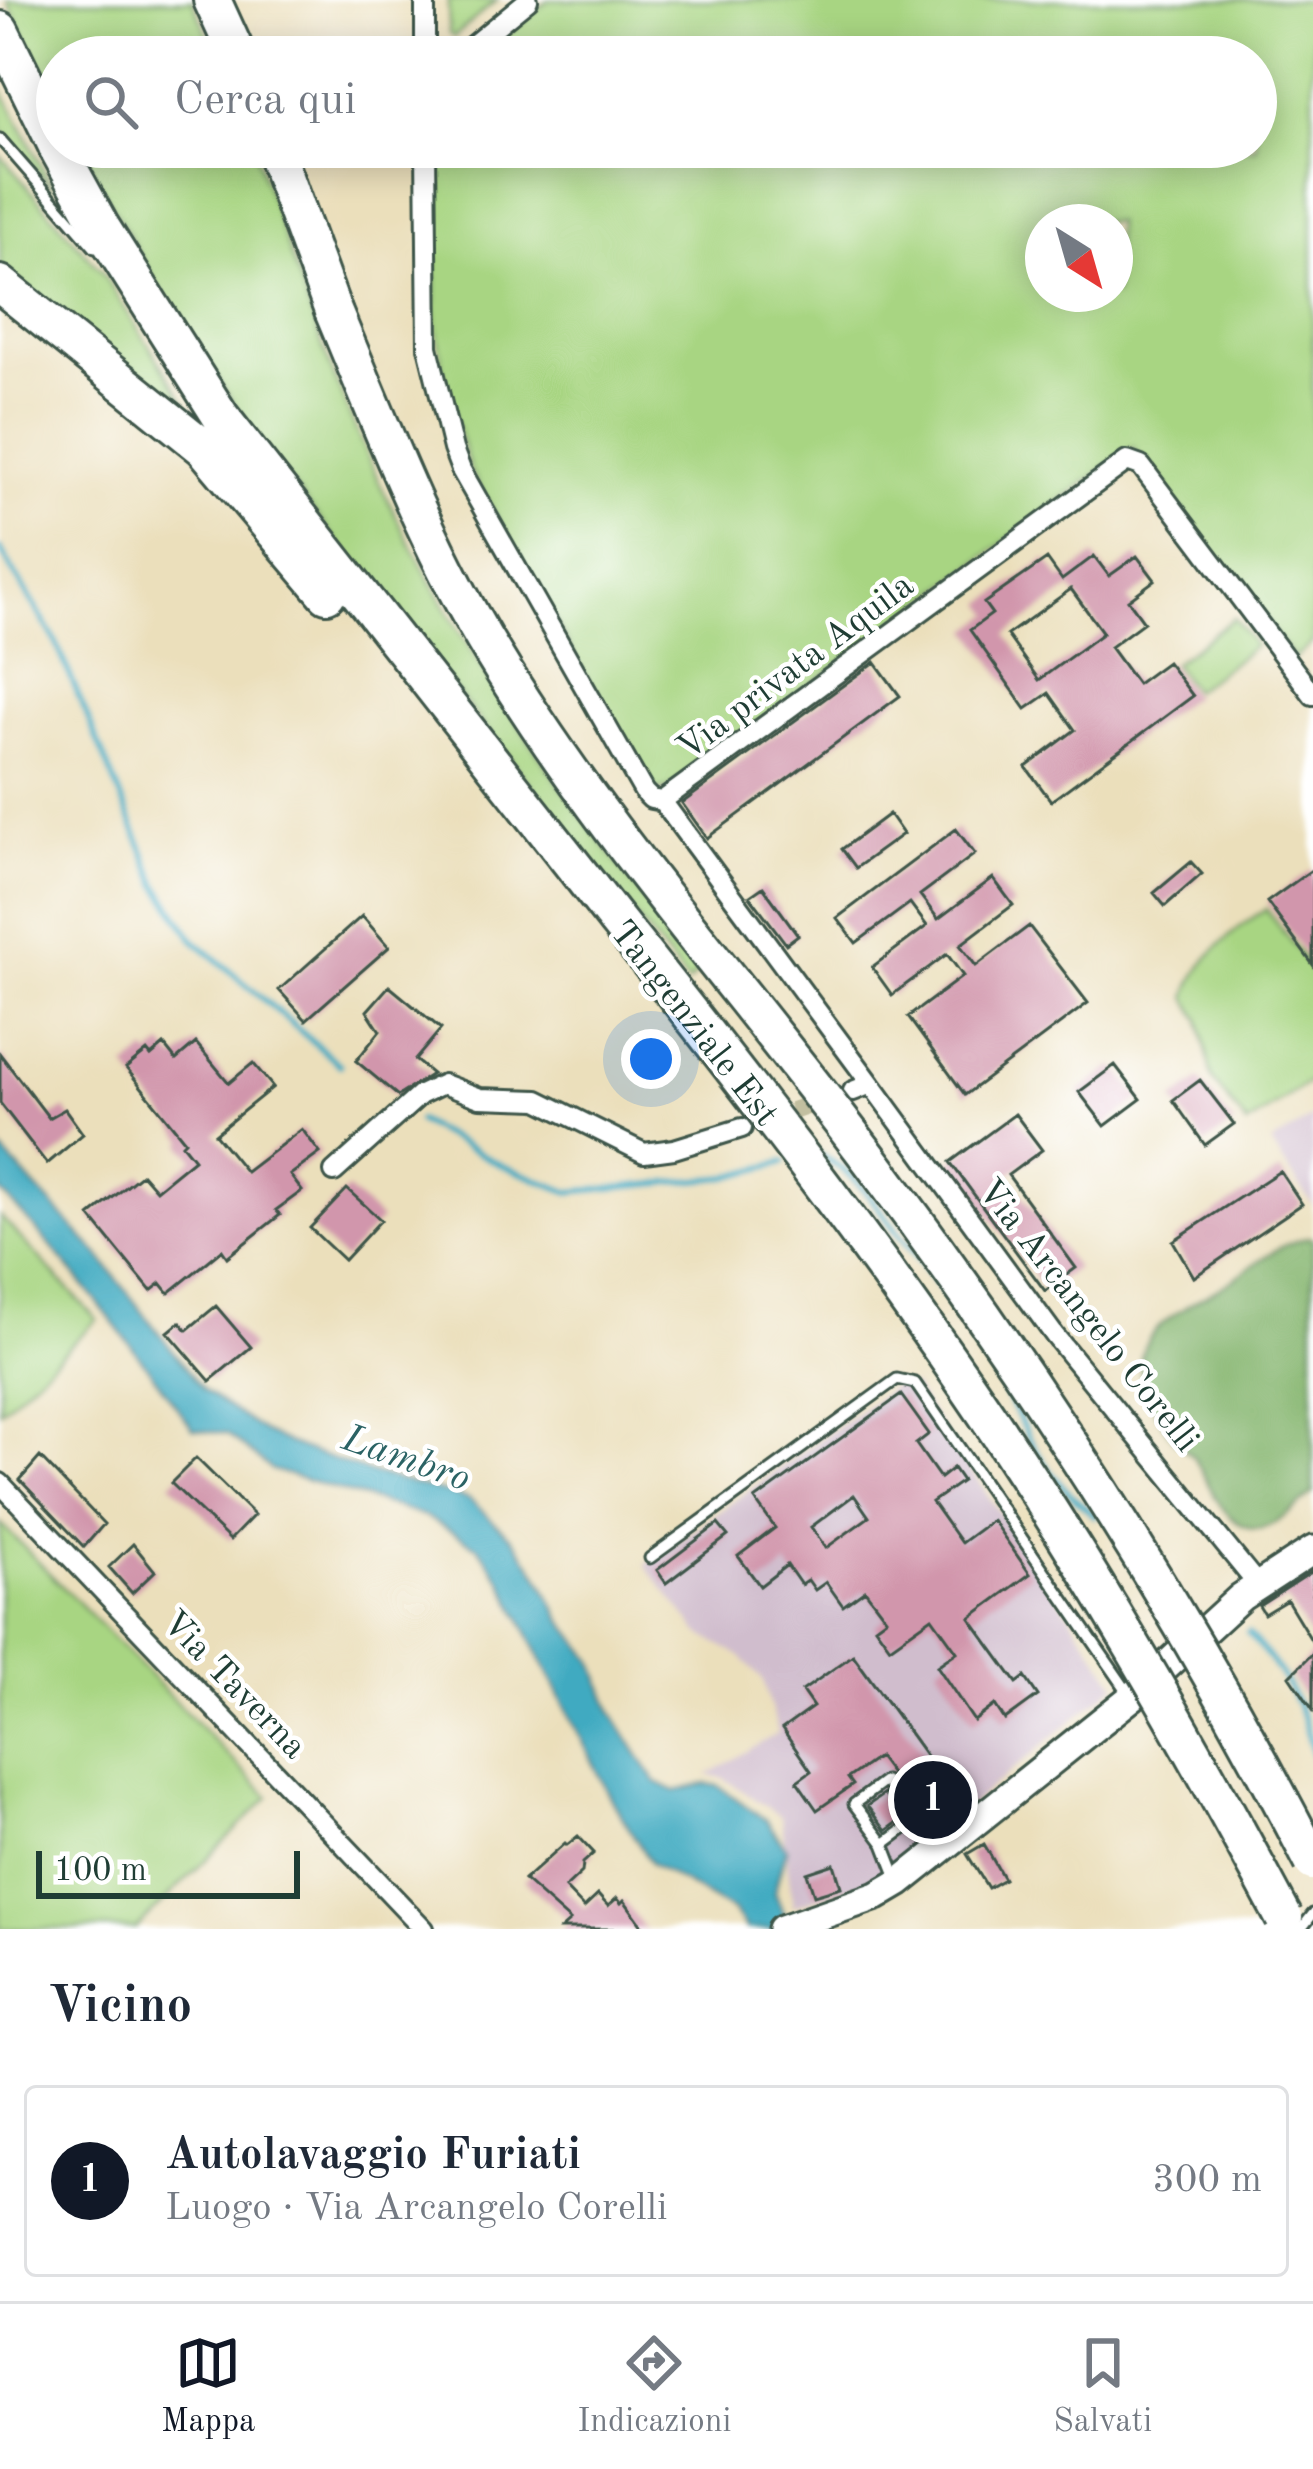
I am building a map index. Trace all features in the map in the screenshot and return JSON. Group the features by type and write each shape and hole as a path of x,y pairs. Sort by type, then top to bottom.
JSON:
{"highway":[{"path":"212,0 228,36"},
{"path":"240,0 254,36"},
{"name":"Tangenziale Est","path":"0,30 36,104"},
{"name":"Tangenziale Est","path":"69,168 156,318 348,601 616,920 844,1212 968,1388 1173,1714 1295,1924"},
{"name":"Tangenziale Est","path":"291,168 333,311 435,553 494,656 580,783 880,1173 959,1284 1125,1530 1313,1862"},
{"path":"0,284 204,448 348,601"}],"street":[{"path":"424,0 425,36"},
{"path":"484,36 528,0"},
{"name":"Via privata Aquila","path":"426,168 428,347 453,449 651,799 662,802 1127,461 1141,466 1313,694"},
{"name":"Via Arcangelo Corelli","path":"662,802 862,1087 1257,1585"},
{"path":"334,1172 420,1095 443,1084 480,1098 538,1100 644,1153 742,1128"},
{"name":"Via Taverna","path":"0,1483 424,1929"},
{"path":"790,1926 878,1896 899,1883 1132,1697 1257,1585 1313,1550"}],"lane":[{"path":"0,139 96,250"},
{"path":"111,267 156,318"},
{"path":"650,1558 897,1379 916,1383 1132,1697"},
{"path":"899,1883 884,1844 854,1804 885,1781 915,1821 946,1845"},
{"path":"884,1844 915,1821"}],"shaded area":[{"path":"1313,1117 1313,1206 1271,1144"},
{"path":"898,1383 913,1386 1117,1684 897,1866 865,1883 793,1906 781,1817 724,1778 707,1775 778,1733 763,1680 740,1656 700,1634 645,1565"}],"green space":[{"path":"7,0 192,0 208,36 36,36 36,59"},
{"path":"448,0 497,0 455,36 449,34"},
{"path":"548,0 1313,0 1313,642 1294,659 1133,447 662,791 648,786 470,470 445,385 435,320 436,168 1277,168 1277,36 504,36"},
{"path":"0,85 36,155 36,168 43,168 55,192 0,128"},
{"path":"0,155 100,270 193,414 188,418 0,274"},
{"path":"91,168 260,168 346,406 416,555 528,739 700,971 688,983 264,449 169,306"},
{"path":"1234,618 1255,646 1193,691 1173,663"},
{"path":"1266,909 1313,971 1313,1079 1247,1125 1212,1079 1200,1019 1187,998 1199,971 1218,947"},
{"path":"0,1216 97,1320 0,1411"},
{"path":"1313,1239 1313,1493 1276,1522 1251,1528 1223,1509 1194,1458 1174,1440 1155,1410 1140,1364 1144,1346 1172,1316 1273,1252"},
{"path":"0,1523 269,1797 136,1929 0,1929"}],"water":[{"path":"0,1149 97,1253 204,1391 267,1434 300,1448 469,1499 514,1540 562,1620 593,1660 612,1712 655,1781 676,1791 719,1786 767,1821 786,1848 774,1893 792,1929 746,1929 733,1911 651,1864 612,1800 502,1580 478,1547 424,1516 272,1470 227,1434 193,1429 101,1306 0,1191"}],"building":[{"path":"1094,556 1109,576 1137,556 1155,580 1128,600 1144,622 1110,647 1137,684 1167,662 1193,696 1051,801 1026,767 1075,730 1049,693 1026,709 970,630 992,614 984,603 1047,559 1062,580","holes":["1071,589 1103,633 1039,680 1007,635"]},
{"path":"875,662 900,696 707,838 682,803"},
{"path":"889,814 903,834 856,868 842,849"},
{"path":"956,829 975,854 920,895 938,919 993,878 1013,905 960,945 976,966 1029,926 1088,1003 965,1095 908,1017 963,976 947,954 892,995 872,967 927,926 910,903 856,943 837,918"},
{"path":"1191,862 1202,874 1165,906 1154,893"},
{"path":"1313,869 1313,965 1267,902"},
{"path":"763,887 798,935 786,944 750,896"},
{"path":"362,916 389,947 306,1020 279,990"},
{"path":"389,986 441,1029 415,1060 432,1074 398,1096 356,1061 380,1031 367,1011"},
{"path":"196,1043 229,1083 253,1063 273,1087 215,1134 246,1172 302,1129 320,1153 290,1175 302,1191 276,1210 280,1215 227,1257 222,1250 169,1293 161,1283 151,1291 90,1216 142,1174 156,1190 194,1159 126,1068 147,1051 151,1056 164,1045 176,1060"},
{"path":"0,1054 49,1118 65,1109 83,1134 47,1164 0,1103"},
{"path":"1115,1065 1141,1099 1105,1126 1079,1092"},
{"path":"1200,1080 1234,1124 1205,1145 1173,1100"},
{"path":"1015,1114 1042,1150 1008,1175 1076,1268 1045,1291 950,1162"},
{"path":"1280,1171 1302,1204 1194,1277 1173,1241"},
{"path":"347,1189 381,1220 344,1260 310,1228"},
{"path":"216,1306 251,1347 210,1381 168,1332 180,1322 187,1330"},
{"path":"901,1395 929,1434 916,1444 940,1478 953,1468 962,1481 932,1502 961,1543 992,1520 1030,1574 970,1618 1017,1683 1025,1677 1038,1696 1005,1720 995,1705 974,1721 937,1666 957,1652 932,1617 890,1647 875,1626 886,1618 865,1590 843,1606 826,1582 815,1590 808,1580 801,1585 787,1565 760,1586 738,1556 775,1528 755,1500","holes":["854,1495 869,1517 826,1548 811,1527"]},
{"path":"40,1457 104,1524 84,1547 20,1480"},
{"path":"196,1458 254,1515 230,1540 171,1483"},
{"path":"718,1524 728,1536 666,1583 657,1570"},
{"path":"133,1544 155,1571 132,1593 109,1567"},
{"path":"1313,1571 1313,1643 1287,1600 1264,1614 1259,1606"},
{"path":"1313,1653 1313,1710 1290,1676"},
{"path":"853,1655 952,1792 929,1810 917,1793 909,1798 878,1757 848,1778 853,1785 817,1810 797,1781 811,1771 782,1729 813,1707 802,1691"},
{"path":"884,1794 901,1820 886,1831 867,1806"},
{"path":"578,1836 594,1853 565,1888 584,1908 598,1895 608,1906 617,1898 621,1903 624,1900 645,1929 561,1929 570,1921 524,1880"},
{"path":"984,1844 1004,1879 988,1888 967,1854"},
{"path":"834,1864 841,1887 814,1895 807,1873"}],"waterway":[{"path":"0,549 55,640 158,885 193,939 340,1065"},
{"path":"418,1121 501,1165 569,1192 728,1177 785,1162"},
{"path":"820,1155 863,1189 937,1284 986,1356 1048,1468 1095,1516"},
{"path":"1248,1633 1290,1689 1313,1755"}],"tunnel":[{"path":"766,1120 825,1100"}],"place":[{"name":"Autolavaggio Furiati","path":"933,1800"}],"water label":[{"name":"Lambro","path":"407,1456"}]}
